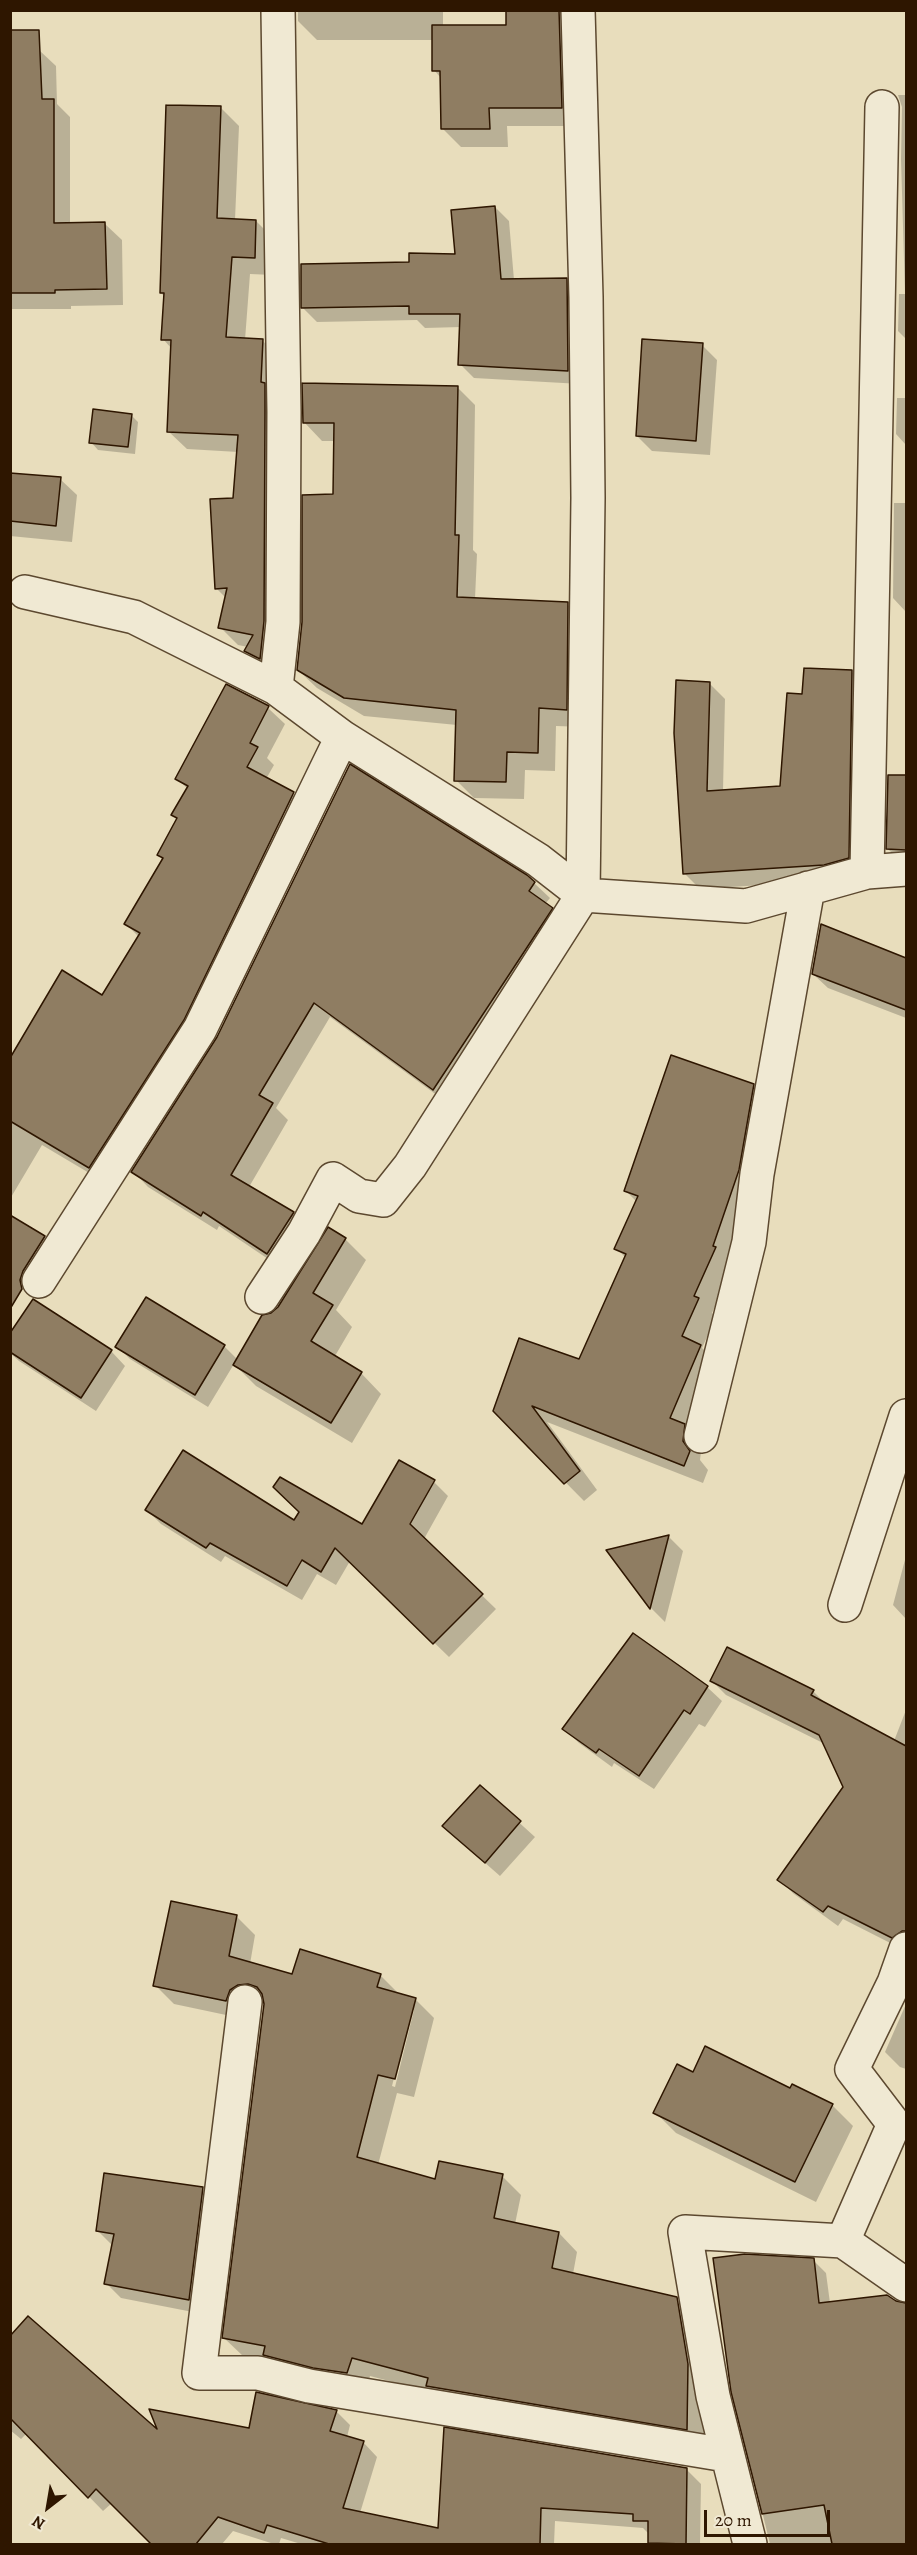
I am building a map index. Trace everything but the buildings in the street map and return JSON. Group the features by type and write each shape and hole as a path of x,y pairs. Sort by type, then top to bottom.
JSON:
{"street":[{"path":"276,688 284,587 284,412 278,10"},
{"path":"262,1297 304,1233 333,1179 359,1196 383,1200 410,1166 583,895 588,498 586,297 578,10"},
{"path":"867,872 882,107"},
{"path":"25,592 134,617 276,688 342,737 538,860 583,895 746,906 867,872 906,869"},
{"path":"39,1281 200,1029 342,737"},
{"path":"701,1436 748,1242 757,1174 808,888"},
{"path":"845,1605 906,1416"},
{"path":"843,2241 894,2124 852,2069 894,1983 906,1949"},
{"path":"245,2002 199,2373 258,2373 309,2386 726,2455"},
{"path":"750,2544 726,2455 685,2232 843,2241 906,2285"}]}
